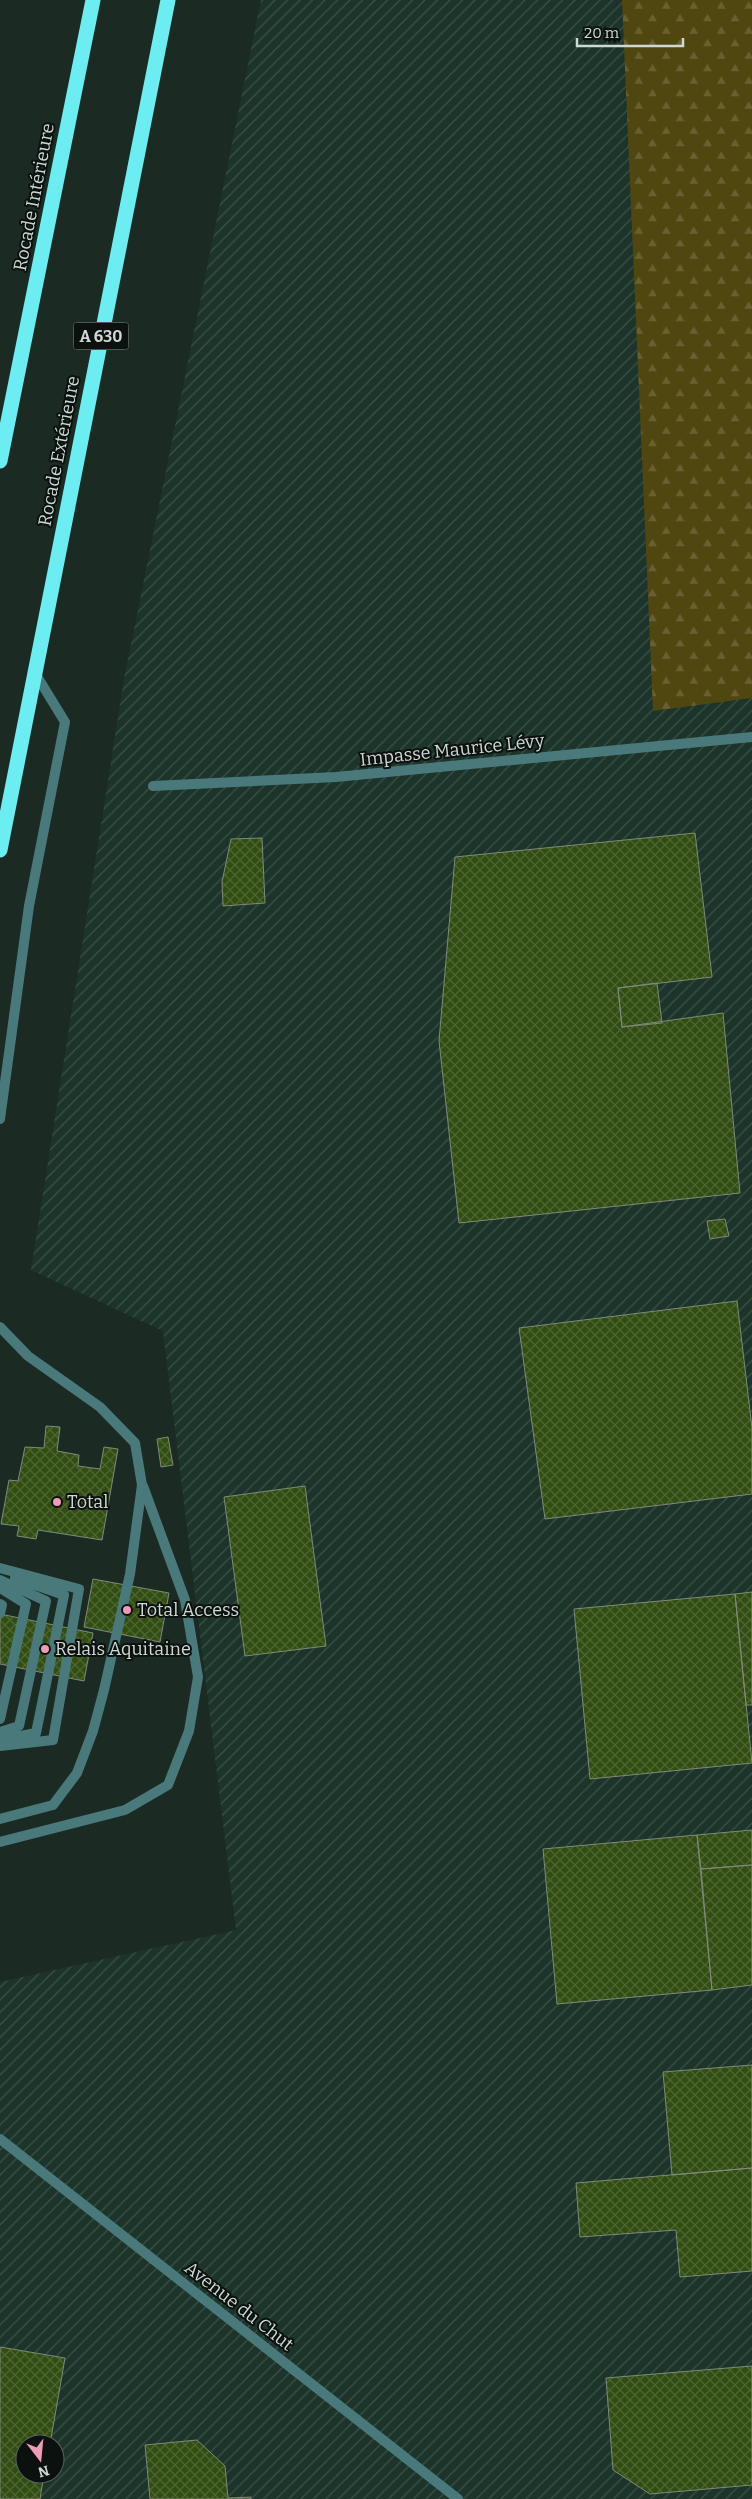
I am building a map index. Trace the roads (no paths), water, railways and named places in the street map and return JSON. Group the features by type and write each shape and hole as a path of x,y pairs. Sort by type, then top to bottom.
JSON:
{"highway":[{"name":"Rocade Intérieure","path":"0,461 93,0"},
{"name":"Rocade Extérieure","path":"0,850 168,0"}],"street":[{"path":"0,1119 29,906 65,722 35,673"},
{"name":"Impasse Maurice Lévy","path":"154,786 336,778 752,736"},
{"path":"0,1327 28,1356 100,1407 135,1443 142,1485 185,1600 198,1676 190,1731 168,1785 125,1810 0,1842"},
{"path":"0,1819 53,1805 77,1773 93,1731 104,1690 130,1574 142,1485"},
{"path":"0,1568 79,1589 53,1740 0,1746"},
{"path":"0,1573 64,1595 36,1733 0,1740"},
{"path":"0,1580 46,1600 19,1726 0,1732"},
{"path":"0,1588 26,1604 0,1719"},
{"path":"0,1604 2,1605 0,1614"},
{"name":"Avenue du Chut","path":"0,2139 458,2499"}],"place":[{"name":"Total","path":"57,1502"},
{"name":"Total Access","path":"127,1610"},
{"name":"Relais Aquitaine","path":"45,1649"}]}
